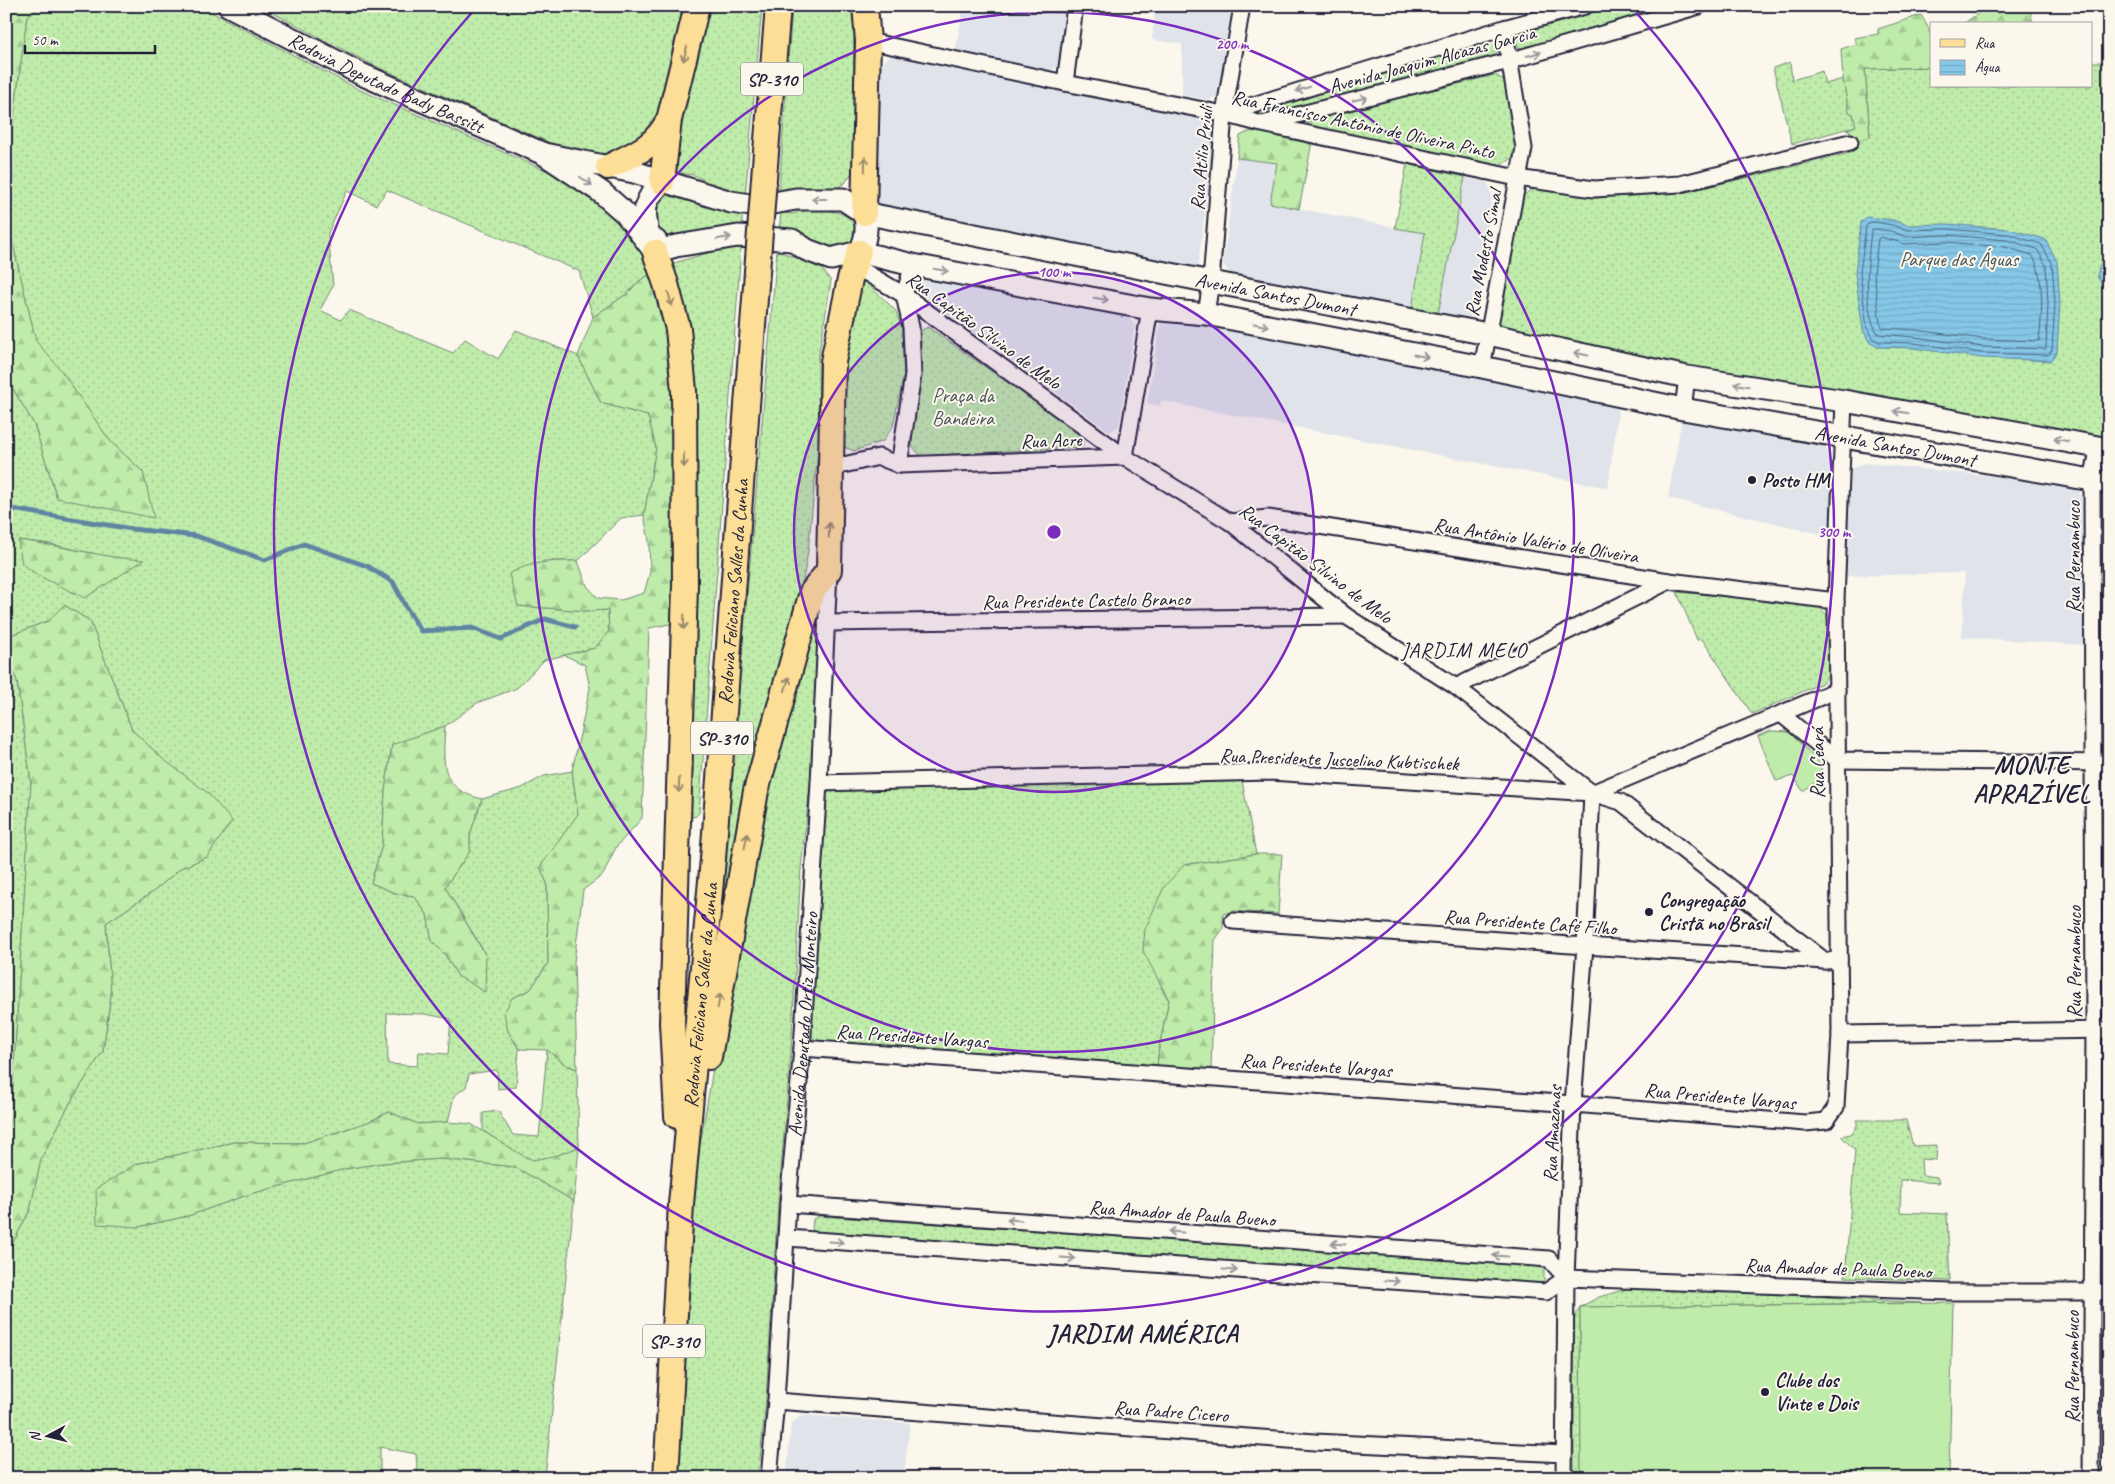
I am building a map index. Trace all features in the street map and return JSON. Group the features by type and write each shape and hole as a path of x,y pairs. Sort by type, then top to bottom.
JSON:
{"main road":[{"path":"662,182 669,120 697,6"},
{"name":"Rodovia Feliciano Salles da Cunha","path":"666,1478 681,1204 713,859 778,6"},
{"path":"864,213 868,40 865,6"},
{"path":"608,167 651,144 661,134 669,120"},
{"path":"660,245 666,284 678,329 684,391 685,586 672,1023 681,1204"},
{"path":"681,1204 756,791 812,592 829,570 833,362 857,259"}],"street":[{"name":"Rodovia Deputado Bady Bassitt","path":"229,6 361,74 544,154 602,192 660,245"},
{"path":"1065,83 1075,6"},
{"name":"Rua Atilio Priuli","path":"1206,314 1211,282 1224,114 1242,6"},
{"name":"Avenida Joaquim Alcazas Garcia","path":"1224,114 1504,28 1585,6"},
{"name":"Avenida Joaquim Alcazas Garcia","path":"1262,124 1509,61 1698,6"},
{"name":"Rua Modesto Simal","path":"1482,367 1524,148 1504,28"},
{"name":"Rua Francisco Antônio de Oliveira Pinto","path":"868,40 1065,83 1224,114 1262,124 1518,178 1594,189 1680,184 1850,142"},
{"name":"Rodovia Deputado Bady Bassitt","path":"544,154 634,172 731,202 757,206 796,200 843,199 864,213"},
{"path":"662,182 648,196 645,213 660,245 738,236 763,237 792,240 808,250 831,259 857,259 865,243 867,225 864,213"},
{"name":"Avenida Santos Dumont","path":"864,213 1211,282 1488,334 1687,377 1844,401 2104,448"},
{"name":"Avenida Santos Dumont","path":"857,259 913,265 1150,308 1206,314 1482,367 1683,409 2101,481"},
{"name":"Rua Capitão Silvino de Melo","path":"857,259 1125,457 1230,522 1346,616 1456,687 1592,793 1621,802 1832,961"},
{"path":"899,465 913,375 911,327 904,295 913,265"},
{"path":"1125,457 1150,308"},
{"path":"1683,409 1687,377"},
{"name":"Rua Ceará","path":"1826,1121 1836,1106 1840,1034 1832,961 1837,760 1836,601 1844,401"},
{"name":"Rua Pernambuco","path":"2092,1478 2092,1292 2101,1030 2101,481 2104,448"},
{"name":"Rua Acre","path":"830,468 879,457 899,465 1125,457"},
{"name":"Rua Antônio Valério de Oliveira","path":"1230,522 1268,518 1669,581 1836,601"},
{"name":"Avenida Deputado Ortiz Monteiro","path":"769,1478 788,1238 788,1204 802,1048 819,783 829,570"},
{"path":"1456,687 1669,581"},
{"name":"Rua Presidente Castelo Branco","path":"826,623 1346,616"},
{"name":"Rua Presidente Juscelino Kubtischek","path":"819,783 1270,772 1592,793 1837,690"},
{"path":"1781,714 1837,760 2101,763"},
{"name":"Rua Amazonas","path":"1564,1478 1566,1278 1572,1104 1585,946 1592,793"},
{"name":"Rua Presidente Café Filho","path":"1233,921 1832,961"},
{"path":"1840,1034 2101,1030"},
{"name":"Rua Presidente Vargas","path":"802,1048 1572,1104 1805,1123 1826,1121"},
{"name":"Rua Amador de Paula Bueno","path":"788,1204 1549,1259 1566,1278 1951,1292 2109,1292"},
{"path":"788,1238 1546,1292 1566,1278"},
{"name":"Rua Padre Cicero","path":"776,1401 1315,1442 1564,1454"}],"shaded area":[{"path":"964,6 1069,6 1061,65 1048,72 955,52"},
{"path":"1155,6 1183,6 1231,11 1218,96 1208,100 1182,95 1182,44 1152,40"},
{"path":"889,56 1208,118 1216,130 1198,265 1191,269 883,208 874,196 878,70"},
{"path":"1237,158 1277,163 1271,203 1425,233 1412,309 1233,277 1223,264"},
{"path":"1465,177 1487,182 1492,195 1477,313 1466,319 1438,314"},
{"path":"925,276 1126,315 1135,325 1119,426 1110,432 927,299 918,287 917,277"},
{"path":"1168,320 1206,322 1619,405 1608,488 1161,401 1160,406 1147,403 1160,324"},
{"name":"Posto HM","path":"1682,418 1822,442 1833,462 1830,536 1668,498"},
{"path":"1865,463 2077,485 2085,507 2083,645 1962,637 1965,573 1847,576 1851,469"},
{"path":"2109,502 2109,674 2105,674 2106,504"},
{"path":"802,1415 910,1423 904,1475 885,1476 885,1478 786,1478 791,1424"}],"green space":[{"path":"6,6 43,6 27,16 11,138 13,185 10,232 36,341 60,369 110,441 143,472 154,518 57,498 34,424 6,377"},
{"path":"43,6 200,6 358,89 568,180 597,197 632,234 654,272 639,281 628,293 593,317 579,271 387,190 376,205 347,191 328,233 333,286 320,310 341,320 349,310 453,353 465,339 498,359 516,330 578,356 601,403 648,416 656,448 644,515 621,518 578,561 543,561 518,606 588,611 608,610 609,631 595,648 544,660 517,688 477,703 445,726 392,745 385,791 382,845 371,883 395,893 414,896 427,914 432,941 444,953 458,976 486,955 445,887 470,851 470,834 482,799 522,788 544,776 572,771 578,815 541,867 547,883 548,963 530,990 512,998 508,1031 519,1049 516,1087 498,1089 497,1070 469,1074 466,1087 454,1096 448,1122 418,1124 389,1112 368,1122 304,1143 234,1142 136,1164 138,1227 188,1216 250,1194 345,1169 382,1163 441,1159 515,1167 574,1201 545,1478 418,1478 416,1454 380,1447 380,1478 6,1478 6,1249 10,1248 30,1210 41,1159 70,1103 103,1051 111,994 106,923 154,891 181,868 207,857 163,759 132,730 90,621 64,605 48,621 6,637 6,377 34,424 57,498 143,472 110,441 60,370 36,342 10,232 13,185 11,138 27,16","holes":["19,540 50,544 117,559 143,561 57,583 39,576","387,1013 425,1014 451,1019 448,1054 419,1052 417,1066 388,1064"]},
{"path":"260,6 689,6 662,114 634,147 604,157 557,146 371,64"},
{"path":"703,6 762,6 745,197 714,189 704,180 694,175 672,172 672,140"},
{"path":"792,6 854,6 853,171 845,183 833,190 779,191"},
{"path":"1616,6 1672,6 1525,49 1518,47 1516,39 1522,33"},
{"path":"1989,6 2029,6 2033,22 1966,22"},
{"path":"1921,15 1930,31 1930,67 1865,69 1870,137 1856,141 1847,129 1856,126 1853,114 1849,112 1843,79 1841,49 1857,44 1854,38 1878,34 1878,29"},
{"path":"1488,43 1497,46 1497,55 1488,59 1257,118 1257,111 1261,106"},
{"path":"1790,62 1792,80 1822,71 1825,84 1843,79 1849,112 1853,114 1856,126 1792,144 1773,68"},
{"name":"Parque das Águas","path":"2092,62 2109,62 2109,439 1688,370 1499,327 1496,317 1522,198 1529,191 1538,188 1594,198 1682,193 1850,153 1855,149 1856,141 1870,137 1865,69 1930,67 1930,88 2092,88"},
{"path":"1495,75 1506,81 1519,151 1505,163 1477,165 1311,127 1308,124 1309,120 1316,118"},
{"path":"1262,131 1312,142 1299,209 1270,203 1277,163 1237,158 1240,136 1248,132"},
{"path":"1407,164 1465,177 1438,314 1412,309 1425,233 1395,228"},
{"path":"672,190 742,210 742,228 659,239 651,211 655,199"},
{"path":"806,209 835,212 850,219 854,226 854,235 849,246 824,248 779,230 781,213 793,214"},
{"path":"725,248 741,248 699,813 695,817 691,816 688,808 667,265"},
{"path":"777,250 822,269 831,281 818,360 819,440 808,551 794,633 728,886 717,942"},
{"path":"654,272 673,334 675,623 649,628 642,818 616,847 603,875 583,890 574,962 577,1069 566,1065 547,1050 519,1049 508,1031 504,1013 512,998 530,990 548,963 547,883 540,867 578,814 572,771 590,688 585,665 564,655 595,648 609,631 608,610 588,611 518,606 509,574 534,564 578,561 587,586 598,598 621,600 644,593 650,572 649,541 644,515 656,448 648,416 601,403 578,356 593,317 628,293 639,281"},
{"path":"860,280 866,282 896,311 902,330 904,374 893,426 883,441 854,451 844,447 841,435 841,368"},
{"name":"Praça da Bandeira","path":"928,327 1084,436 1082,447 921,456 912,446 913,420 920,375 920,331"},
{"path":"18,540 113,557 144,560 85,598 39,576 22,564"},
{"path":"1677,592 1817,605 1827,615 1830,669 1824,682 1752,714 1702,639 1697,640"},
{"path":"64,605 90,621 132,730 163,759 208,793 232,821 207,857 181,868 154,891 106,923 111,994 103,1051 70,1103 41,1159 30,1210 10,1248 6,1249 6,1137 11,1118 31,782 17,681 6,651 6,637 48,621"},
{"path":"817,626 819,634 810,786 801,868 791,1051 778,1204 766,1400 758,1478 675,1478 691,1198 749,857 811,627"},
{"path":"6,651 17,681 31,782 11,1118 6,1137"},
{"path":"445,726 444,763 451,782 468,795 482,799 470,834 470,851 445,887 486,956 485,992 458,976 444,953 432,941 427,914 414,896 395,893 371,883 382,845 385,791 392,745"},
{"path":"1771,731 1789,732 1818,761 1824,776 1803,791 1793,776 1776,781 1758,736"},
{"path":"1242,781 1256,854 1184,865 1161,988 1169,1000 1157,1066 816,1042 809,1030 823,798 831,790"},
{"path":"1256,854 1282,854 1278,914 1234,911 1223,914 1223,929 1215,940 1211,1070 1157,1066 1169,1000 1143,951 1145,929 1164,887 1184,865"},
{"path":"547,1050 566,1065 577,1069 579,1147 551,1157 534,1160 522,1156 483,1131 483,1113 498,1111 513,1135 539,1137"},
{"path":"389,1112 418,1124 448,1122 471,1124 533,1160 558,1155 579,1147 574,1201 515,1167 441,1159 382,1163 345,1169 250,1194 188,1216 138,1227 97,1224 96,1189 136,1164 234,1142 304,1143 368,1122"},
{"path":"1857,1120 1906,1120 1913,1146 1937,1145 1936,1160 1921,1159 1922,1175 1937,1177 1939,1183 1901,1180 1900,1212 1947,1214 1950,1281 1845,1277 1855,1150 1841,1136 1851,1134 1857,1126"},
{"path":"819,1216 1537,1265 1544,1270 1544,1282 1535,1286 819,1236 812,1229 813,1219"},
{"path":"1630,1288 1923,1303 1580,1307 1599,1297"},
{"name":"Clube dos Vinte e Dois","path":"1953,1303 1949,1478 1581,1478 1580,1307"},
{"path":"1580,1307 1581,1478 1574,1478 1574,1319"}],"water":[{"path":"1867,217 1893,220 1907,225 1946,224 2009,229 2045,239 2057,261 2060,303 2057,352 2050,361 1982,358 1913,348 1878,347 1870,343 1863,330 1855,273 1861,222"},
{"path":"2109,244 2109,300 2097,275 2104,252"}],"waterway":[{"path":"6,508 132,529 196,536 265,560 304,544 367,566 393,582 421,631 472,628 501,639 545,619 575,627"}],"place":[{"name":"Posto HM","path":"1752,480"},
{"name":"Congregação Cristã no Brasil","path":"1649,912"},
{"name":"Clube dos Vinte e Dois","path":"1765,1392"}],"district":[{"name":"JARDIM MELO","path":"1464,650"},
{"name":"MONTE APRAZÍVEL","path":"2032,778"},
{"name":"JARDIM AMÉRICA","path":"1143,1333"}]}
